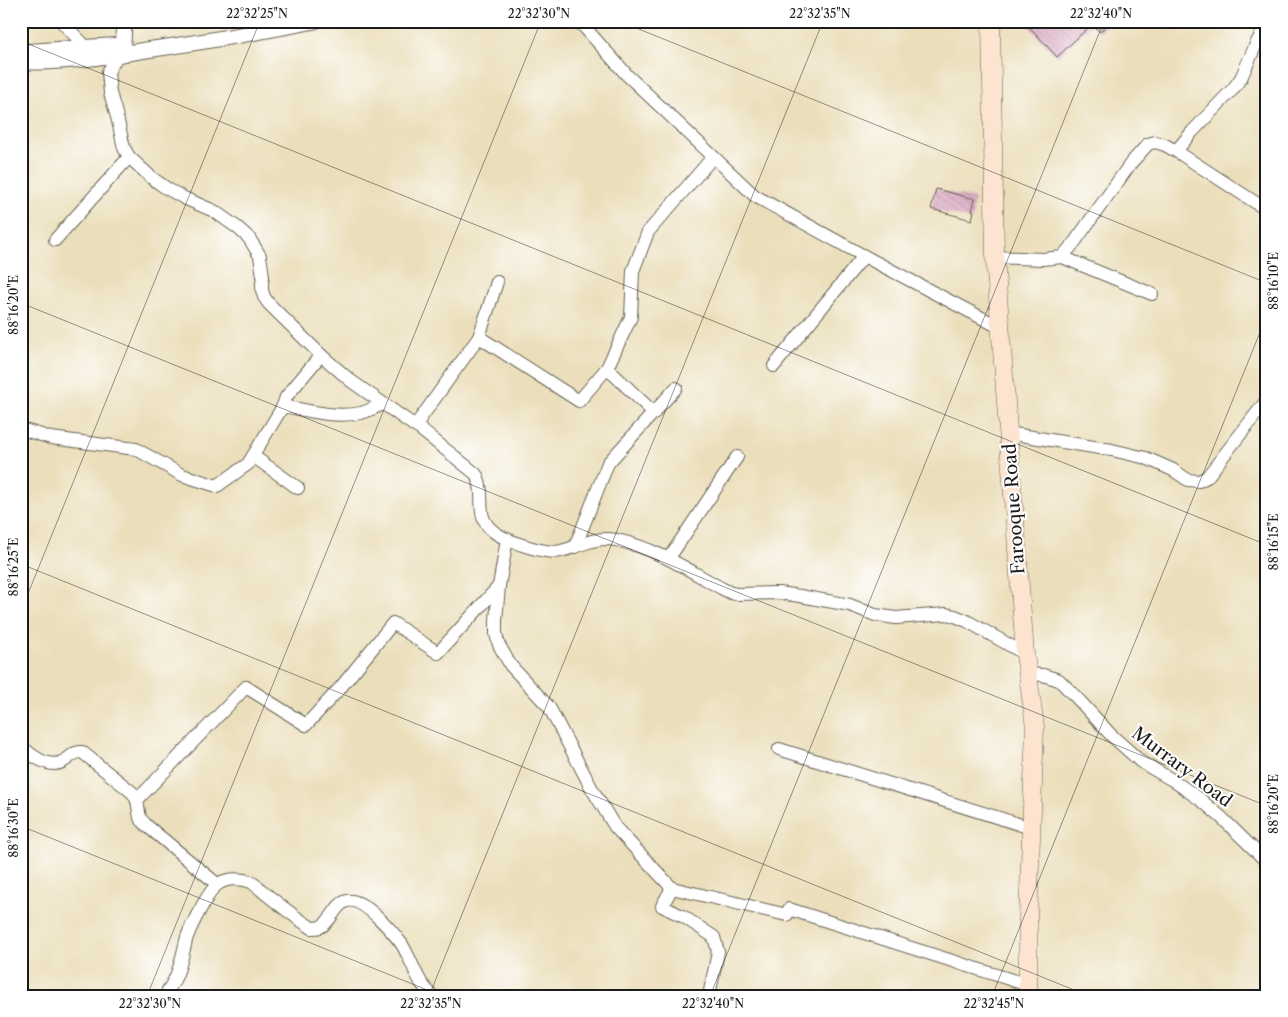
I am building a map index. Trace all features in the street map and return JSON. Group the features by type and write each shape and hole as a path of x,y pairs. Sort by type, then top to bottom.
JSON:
{"main road":[{"name":"Farooque Road","path":"991,21 995,257 1025,654 1035,727 1028,919 1028,991"}],"street":[{"path":"61,21 86,47"},
{"path":"124,21 121,50 108,72 110,93 124,148 129,157 166,188 214,211 249,238 260,256 263,271 264,297 321,356 351,381 420,429 478,476 483,518 491,530 507,539 552,552 560,552 590,541 602,539 616,540 669,558 731,593 778,593 820,599 850,605 875,615 896,618 934,614 955,616 1025,654"},
{"path":"21,62 66,61 273,21"},
{"path":"21,52 86,47 121,50 212,40 315,21"},
{"path":"579,21 627,75 755,196 1001,328"},
{"path":"1176,151 1242,78 1257,42 1267,25"},
{"path":"1062,257 1131,163 1148,144 1154,142 1176,151 1267,210"},
{"path":"55,240 129,157"},
{"path":"479,336 579,402 607,368 631,317 632,271 648,232 713,157"},
{"path":"774,366 864,256"},
{"path":"995,257 1043,260 1062,257 1152,294"},
{"path":"414,426 479,336 498,282"},
{"path":"21,429 52,438 136,449 182,475 217,486 248,464 283,406 286,397 321,356"},
{"path":"607,368 654,413"},
{"path":"575,546 608,463 676,388"},
{"path":"1008,433 1112,450 1146,458 1188,480 1199,481 1207,477 1267,400"},
{"path":"283,406 328,414 347,415 363,412 383,404"},
{"path":"253,456 298,488"},
{"path":"669,558 737,457"},
{"path":"507,539 499,586 496,620 496,634 499,645 511,666 550,708 592,789 616,827 672,888 788,912 1028,991"},
{"path":"137,800 246,687 306,725 341,687 393,623 438,653 499,586"},
{"name":"Murrary Road","path":"1027,674 1043,675 1059,680 1111,735 1141,762 1174,781 1201,800 1267,862"},
{"path":"21,746 31,755 49,764 63,762 75,753 82,752 133,793 137,800 140,818 146,826 217,884"},
{"path":"778,749 1031,828"},
{"path":"168,990 174,983 194,920 217,884 225,880 238,878 251,883 312,928 320,927 326,923 342,904 348,900 357,901 388,926 401,943 422,984 432,996"},
{"path":"672,888 662,906 684,917 714,937 718,952 709,996"}],"building":[{"path":"1024,21 1110,21 1100,32 1092,24 1057,57"},
{"path":"936,189 975,199 972,220 931,209"}]}
